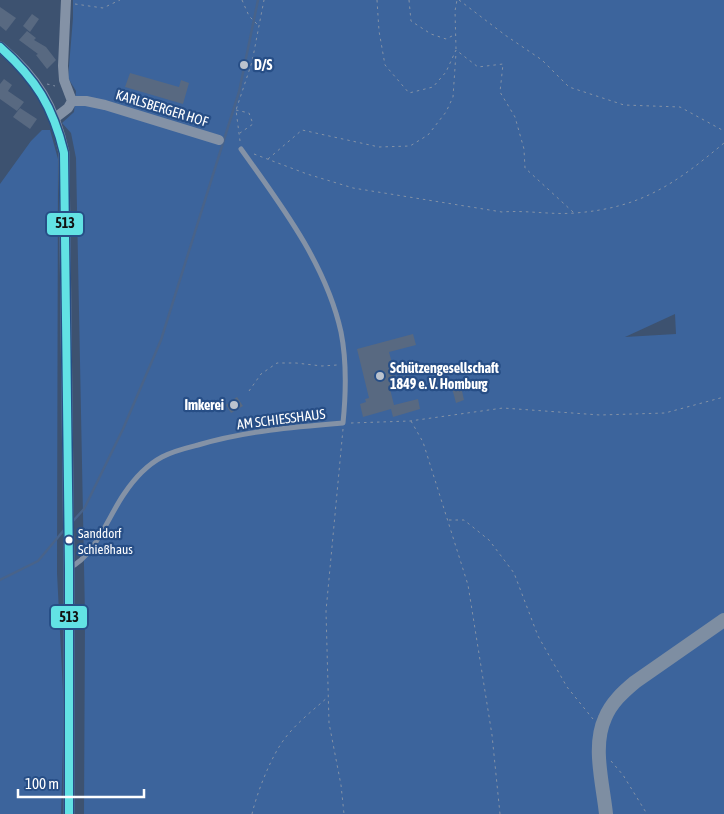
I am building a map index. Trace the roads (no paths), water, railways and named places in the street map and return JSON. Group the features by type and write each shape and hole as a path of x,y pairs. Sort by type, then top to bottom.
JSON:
{"main road":[{"path":"606,814 600,756 601,729 606,716 613,705 634,682 724,620"}],"street":[{"path":"55,118 68,108 72,101 64,80 63,66 66,1"},
{"path":"0,47 23,67 46,99 55,118 64,153 69,568 69,814"},
{"name":"KARLSBERGER HOF","path":"72,101 86,101 105,105 219,140"}],"lane":[{"name":"AM SCHIESSHAUS","path":"69,568 81,561 92,550 125,492 145,468 162,456 225,437 282,428 344,423 346,397 345,364 341,332 332,302 318,268 288,217 241,149"}],"waterway":[{"path":"73,521 84,509 123,429 161,340 239,92 258,0"},
{"path":"0,580 38,561 64,530"}],"place":[{"name":"D/S","path":"244,65"},
{"name":"Schützengesellschaft 1849 e. V. Homburg","path":"380,376"},
{"name":"Imkerei","path":"234,405"},
{"name":"Sanddorf Schießhaus","path":"69,540"}]}
